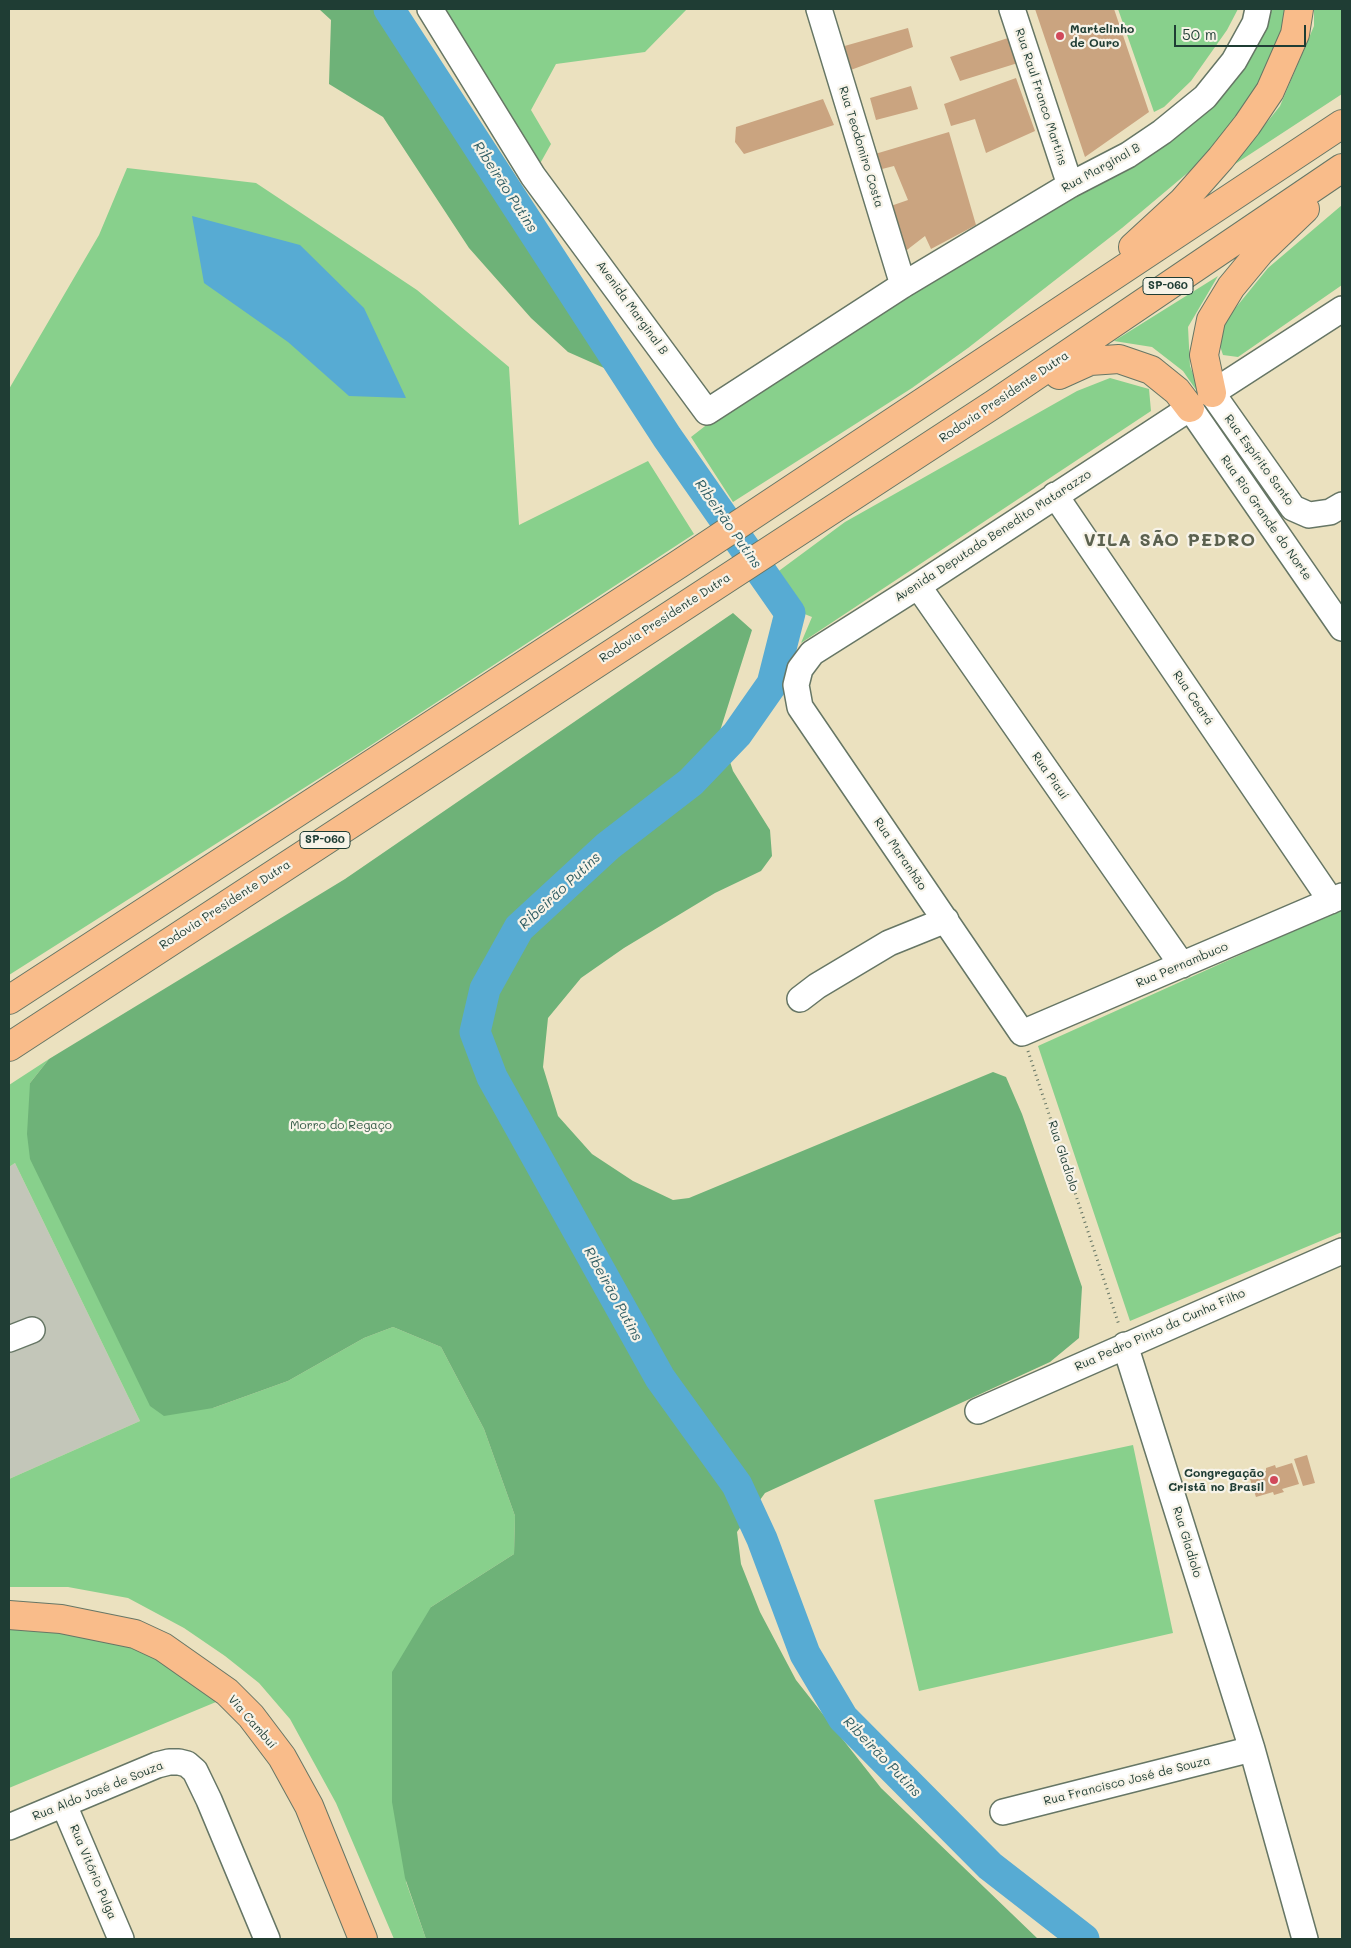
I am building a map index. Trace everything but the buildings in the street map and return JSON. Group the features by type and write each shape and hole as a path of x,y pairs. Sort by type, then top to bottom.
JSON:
{"main road":[{"path":"1068,306 1183,202 1247,125 1270,91 1295,34 1299,9"},
{"name":"SP-060","path":"9,1000 679,564 1342,124"},
{"path":"994,404 1090,361 1119,358 1151,370 1177,391 1201,400 1204,355 1211,320 1231,287 1260,252 1342,170"},
{"name":"Rodovia Presidente Dutra","path":"9,1047 994,404 1342,170"},
{"name":"Via Cambuí","path":"9,1615 61,1619 135,1634 163,1647 227,1692 250,1716 282,1757 308,1806 363,1939"}],"street":[{"name":"Avenida Marginal B","path":"430,9 532,176 707,412 903,285"},
{"name":"Rua Teodomiro Costa","path":"818,9 903,285"},
{"name":"Rua Raul Franco Martins","path":"1012,9 1070,184"},
{"name":"Rua Marginal B","path":"903,285 1070,184 1128,155 1162,132 1205,96 1234,61 1255,23 1258,9"},
{"name":"Avenida Deputado Benedito Matarazzo","path":"800,669 812,654 1342,308"},
{"name":"Rua Espírito Santo","path":"1201,400 1293,508 1309,515 1330,512 1342,505"},
{"name":"Rua Rio Grande do Norte","path":"1201,400 1342,628"},
{"name":"Rua Ceará","path":"1056,495 1337,899"},
{"name":"Rua Piauí","path":"918,586 1182,965"},
{"name":"Rua Maranhão","path":"800,669 796,685 800,707 1022,1032"},
{"name":"Rua Pernambuco","path":"1022,1032 1337,899"},
{"path":"800,999 817,986 889,943 946,920"},
{"name":"Rua Pedro Pinto da Cunha Filho","path":"978,1411 1126,1345 1339,1260"},
{"path":"9,1339 32,1330"},
{"name":"Rua Gladiolo","path":"1126,1345 1252,1749 1305,1939"},
{"name":"Rua Francisco José de Souza","path":"1003,1812 1252,1749"},
{"name":"Rua Aldo José de Souza","path":"9,1827 163,1763 179,1762 187,1764 195,1771 209,1800 266,1939"},
{"name":"Rua Vitório Pulga","path":"64,1805 122,1939"}],"path":[{"name":"Rua Gladiolo","path":"1022,1032 1126,1345"}],"shaded area":[{"path":"15,1163 140,1421 9,1479 9,1167"}],"green space":[{"path":"319,9 389,9 629,379 568,352 531,318 469,248 383,117 329,84 331,20"},
{"path":"430,9 687,9 645,52 556,64 531,110 551,144 533,176"},
{"path":"1118,9 1238,9 1227,30 1191,81 1164,107 1154,112"},
{"path":"1265,9 1289,9 1273,63 1216,149 1122,228 968,348 912,388 733,502 691,437 718,416 1202,109"},
{"path":"1314,9 1342,9 1342,94 1232,166 1280,106 1314,26"},
{"path":"127,168 256,183 417,290 509,367 519,525 648,461 694,534 356,755 9,975 9,389 99,235"},
{"path":"1342,205 1342,285 1238,357 1223,355 1218,340 1229,316 1268,268"},
{"path":"1218,276 1188,327 1190,366 1203,400 1183,371 1152,347 1114,341"},
{"path":"1110,378 1149,389 1151,411 801,643 812,617 797,611 772,576 845,522 1077,391"},
{"name":"Morro do Regaço","path":"733,613 752,630 720,731 733,771 770,830 772,856 761,871 715,893 624,948 581,978 548,1018 543,1067 558,1116 592,1154 633,1181 673,1200 689,1198 993,1072 1006,1077 1022,1114 1082,1287 1079,1338 1050,1362 765,1493 737,1532 741,1564 760,1612 796,1680 881,1788 1038,1939 426,1939 405,1878 392,1802 392,1672 431,1607 514,1554 515,1516 484,1429 441,1347 393,1327 364,1338 288,1381 213,1408 164,1416 150,1406 30,1159 27,1134 30,1083 49,1059 345,879"},
{"path":"1342,909 1342,1232 1130,1321 1038,1046"},
{"path":"49,1059 30,1083 213,1408 288,1381 364,1338 393,1327 441,1347 484,1429 515,1516 514,1554 431,1607 406,1882 426,1939 394,1939 336,1803 290,1719 259,1683 225,1656 184,1628 128,1598 68,1587 9,1587 9,1479 140,1421 15,1163 9,1167 9,1085"},
{"path":"1133,1445 1173,1633 919,1691 874,1500"},
{"path":"9,1622 130,1643 175,1666 216,1702 9,1788"}],"water":[{"path":"192,216 300,245 364,308 406,398 349,396 288,342 204,283"}],"waterway":[{"name":"Ribeirão Putins","path":"389,9 667,437 790,613 772,684 737,734 691,782 608,846 519,928 485,989 475,1032 492,1077 660,1378 737,1485 762,1539 805,1654 843,1718 990,1866 1084,1939"}],"place":[{"name":"Martelinho de Ouro","path":"1060,36"},
{"name":"Congregação Cristã no Brasil","path":"1274,1480"}],"district":[{"name":"VILA SÃO PEDRO","path":"1170,540"}]}
